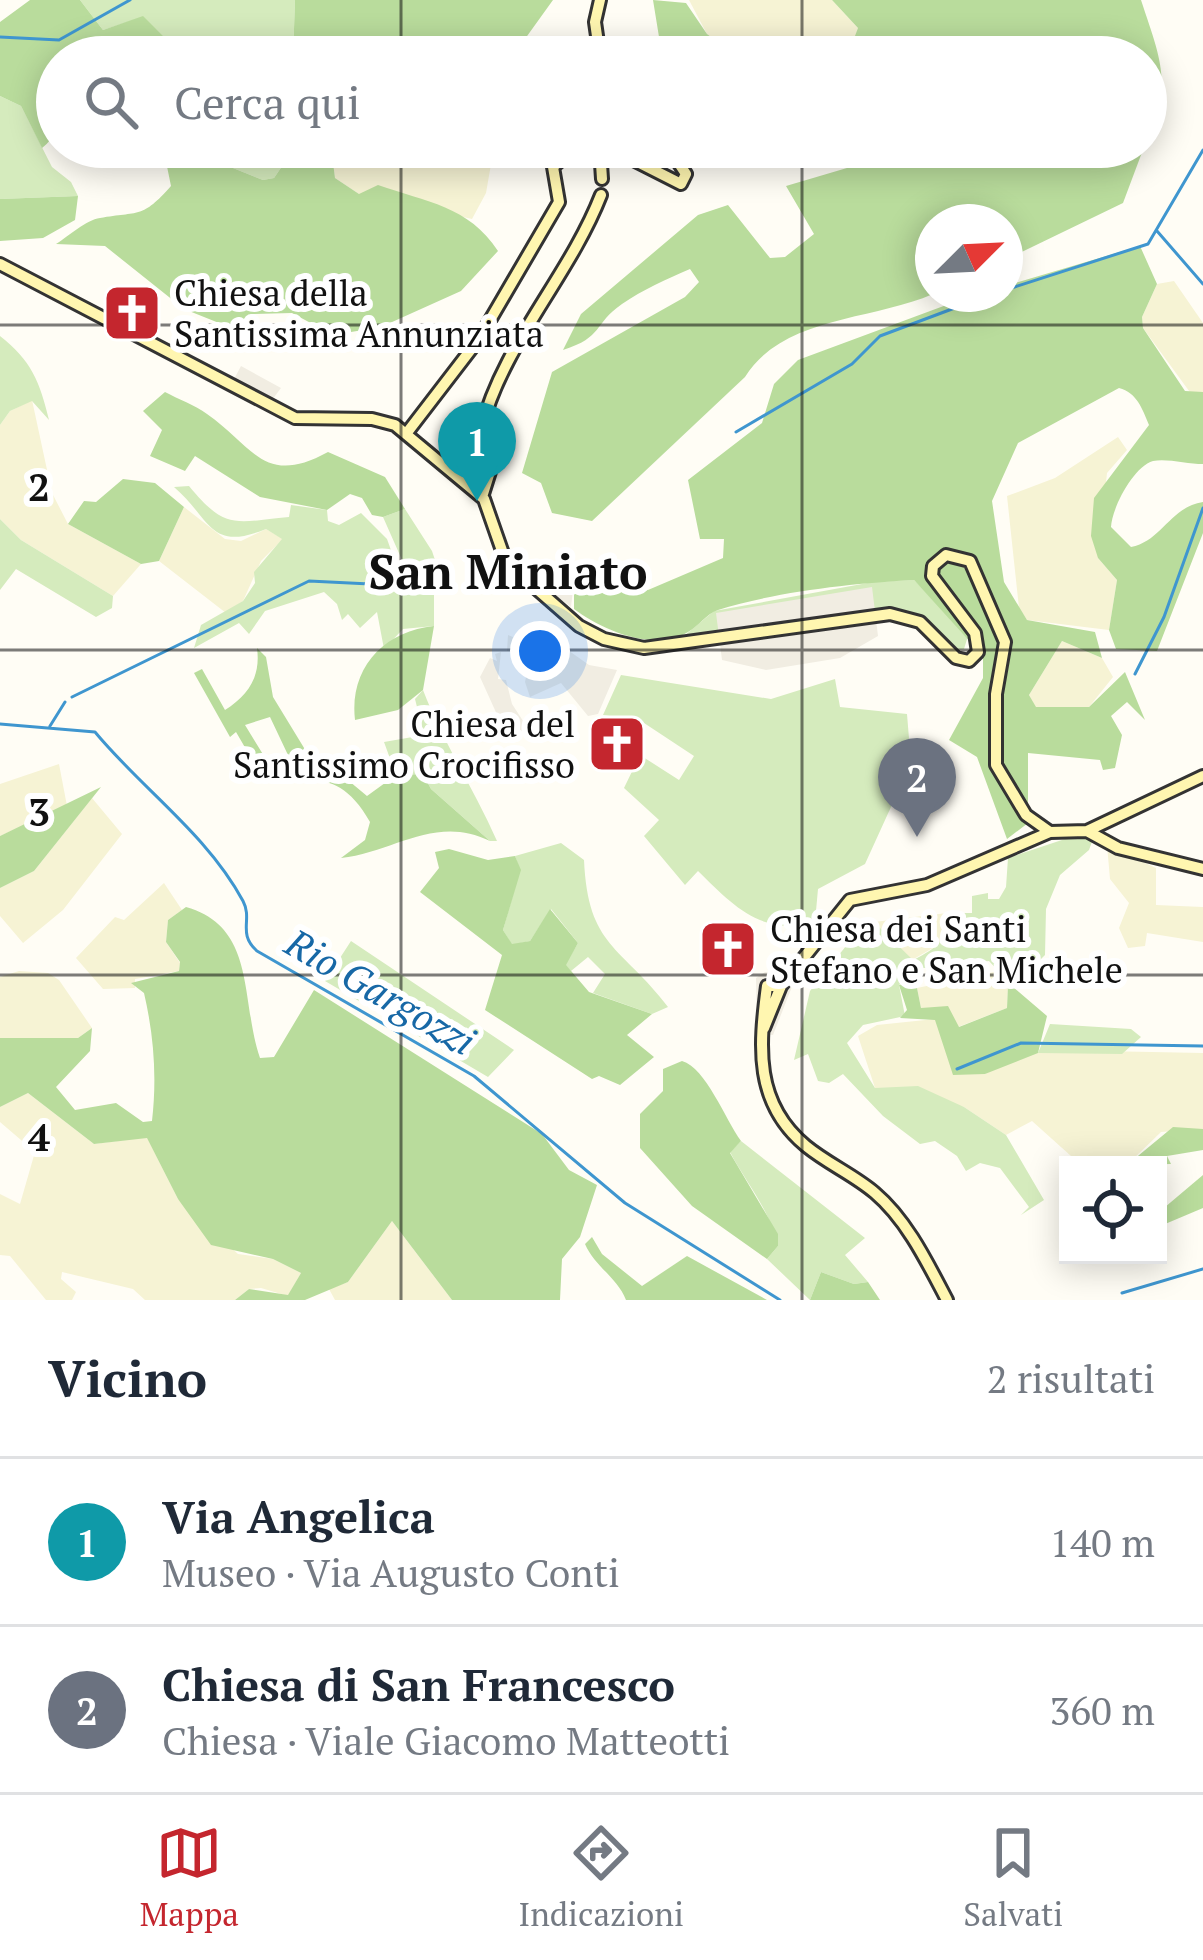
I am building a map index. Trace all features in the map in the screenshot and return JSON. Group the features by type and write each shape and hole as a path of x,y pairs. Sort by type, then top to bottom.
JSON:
{"main road":[{"path":"598,36 600,0"},
{"path":"406,434 479,339 559,202 554,168"},
{"path":"601,168 602,179"},
{"path":"653,168 681,184 686,174 682,168"},
{"path":"482,497 499,442 481,430 490,397 584,236 601,195"},
{"path":"0,264 268,404 309,420 381,420 406,434 482,497 506,562 579,626 617,645 644,648 706,642 890,614 920,622 965,662 978,652 975,633 932,576 938,560 956,554 970,561 1005,642 996,694 996,765 1026,815 1046,831"},
{"path":"947,1300 881,1198 807,1147 774,1109 762,1079 767,986 782,986 850,900 927,885 1046,831 1087,831 1203,776"},
{"path":"1087,831 1118,848 1203,869"}],"shaded area":[{"path":"689,0 832,0 858,28 856,36 707,34"},
{"path":"334,168 490,168 486,193 472,219 359,194 335,178"},
{"path":"1174,281 1203,323 1203,392 1192,395 1143,328 1142,317 1157,284"},
{"path":"241,366 281,388 269,404 232,383"},
{"path":"32,400 52,493 68,524 141,564 113,596 21,540 0,519 0,425 10,411"},
{"path":"481,421 507,436 490,500 468,482"},
{"path":"1118,437 1127,450 1107,473 1098,558 1117,580 1109,630 1027,620 1019,608 1007,496 1055,478"},
{"path":"184,507 225,539 241,541 266,529 283,539 261,561 243,601 226,613 159,561"},
{"path":"567,574 574,581 571,607 539,583"},
{"path":"872,587 878,636 840,658 766,670 722,660 716,613"},
{"path":"508,635 542,649 548,636 589,665 617,670 598,714 588,716 561,683 530,697 525,682 531,653 507,651"},
{"path":"1062,641 1102,658 1113,677 1089,707 1035,707 1029,695"},
{"path":"501,652 498,679 506,680 512,704 527,727 509,741 480,677 490,658 497,661 495,654"},
{"path":"920,761 927,802 901,805 894,801 900,784"},
{"path":"59,764 67,806 0,836 0,784"},
{"path":"92,798 122,834 63,910 23,943 0,916 0,888 34,871"},
{"path":"1107,845 1156,868 1156,905 1203,907 1203,942 1147,933 1145,946 1128,948 1119,928 1129,903 1110,879"},
{"path":"164,883 182,910 168,920 166,942 180,963 179,971 135,979 135,988 103,989 76,958 115,917 124,920"},
{"path":"947,913 949,927 938,945 912,960 874,922"},
{"path":"19,971 48,973 59,980 92,1028 78,1038 0,1038 0,977"},
{"path":"999,971 1008,985 1007,1008 958,1027 921,1008 917,988"},
{"path":"765,972 788,972 795,979 773,1035 757,1033 756,978"},
{"path":"935,1019 985,1074 1011,1059 1049,1050 1203,1053 1203,1129 1161,1132 1136,1156 1071,1156 1032,1121 1006,1135 964,1107 875,1088 858,1036 877,1025"},
{"path":"28,1093 94,1144 147,1137 178,1199 238,1254 273,1259 301,1273 288,1296 261,1288 249,1289 235,1300 145,1300 133,1289 62,1272 61,1279 76,1292 72,1300 46,1300 10,1256 0,1255 0,1194 20,1204 35,1152 0,1122 0,1107"},
{"path":"392,1221 452,1300 335,1300 329,1289 348,1282"}],"green space":[{"path":"30,0 80,0 103,30 143,16 163,36 36,36 36,136 21,106 0,96 0,22"},
{"path":"80,0 295,0 294,36 162,36 143,17 103,30"},
{"path":"295,0 553,0 527,36 294,36"},
{"path":"653,0 686,3 710,36 659,36"},
{"path":"832,0 1141,0 1153,36 855,36 858,28"},
{"path":"0,96 21,106 36,136 36,168 53,168 71,182 78,196 0,199"},
{"path":"167,168 233,168 263,180 274,178 281,168 334,168 335,178 359,194 378,185 460,215 498,251 461,291 381,327 333,335 292,313 251,314 234,329 184,309 105,246 56,244 95,219 139,212 171,186"},
{"path":"233,168 281,168 274,178 263,180"},
{"path":"847,168 1136,168 1123,203 1023,251 1023,204 915,204 915,301 830,323 782,342 592,521 552,513 541,483 522,473 552,372 685,297 699,282 690,269 655,285 613,311 585,340 563,350 581,314 698,215 728,205 770,258 785,257 814,234 786,186"},
{"path":"78,196 75,220 43,238 0,241 0,199"},
{"path":"1140,246 1157,284 1142,317 1143,328 1185,391 1203,392 1203,464 1158,460 1145,465 1125,489 1111,527 1131,547 1151,538 1182,510 1203,502 1203,533 1157,651 1116,649 1109,630 1117,580 1098,558 1091,536 1094,498 1149,425 1144,413 1135,397 1119,388 1018,443 992,501 1004,582 1027,620 1095,632 1102,658 1062,641 1029,695 1036,707 1089,707 1125,672 1145,720 1127,702 1111,716 1122,735 1115,768 1103,770 1100,760 1028,753 1028,823 1007,839 977,757 949,740 983,678 983,656 914,580 764,598 714,612 688,632 660,640 614,631 574,609 574,581 581,564 648,590 723,558 724,539 700,539 688,480 762,423 774,384 798,360 927,312 1023,312 1023,281"},
{"path":"0,336 33,373 49,420 32,401 10,411 0,425"},
{"path":"165,392 202,411 274,464 306,462 328,452 385,477 405,509 383,517 372,515 362,498 350,494 327,510 260,497 195,456 185,471 150,456 162,430 143,411"},
{"path":"123,479 155,483 184,507 159,561 141,564 68,524 84,501 96,502"},
{"path":"189,486 213,511 233,520 289,517 291,505 327,510 328,521 339,525 361,513 387,539 406,592 410,578 383,517 405,509 432,551 441,578 434,584 434,626 403,629 384,649 377,612 360,628 348,614 342,620 337,604 324,592 265,611 249,634 239,623 194,648 201,625 243,601 255,583 254,572 282,539 266,529 222,535 174,487"},
{"path":"0,519 21,540 113,596 112,608 96,617 16,569 0,590"},
{"path":"914,580 968,636 964,649 953,650 895,610 878,609 684,636 714,611 873,582"},
{"path":"434,626 423,690 398,710 355,720 358,684 373,655 400,635"},
{"path":"257,648 266,657 273,697 312,761 331,766 367,796 396,775 423,774 431,789 490,841 451,831 433,833 341,858 365,840 370,822 355,801 326,782 249,778 245,769 250,756 236,732 230,737 194,673 202,669 225,710 251,684","holes":["270,717 288,756 264,756 245,725"]},
{"path":"621,675 771,699 835,679 840,707 907,714 911,763 865,864 818,889 815,922 779,925 749,915 698,871 685,885 644,836 659,820 624,788 640,755 679,780 694,756 641,721 603,715"},
{"path":"423,690 497,841 490,841 431,789 423,774 396,775 384,742 424,735 415,699"},
{"path":"101,787 34,871 0,888 0,836"},
{"path":"1077,835 1093,839 1089,850 1060,875 1046,909 1045,955 1013,987 989,961 914,969 899,985 905,1016 863,1025 847,1043 875,1088 918,1086 964,1107 1006,1135 1044,1200 1021,1215 1029,1207 1000,1168 980,1163 966,1171 957,1156 935,1141 920,1144 883,1116 843,1074 829,1083 818,1081 808,1054 794,1060 810,991 862,926 874,922 913,960 944,936 947,913 972,913 972,896 988,893 988,899 999,899 1006,887 1008,858"},
{"path":"561,843 584,860 592,911 600,929 668,1007 652,1014 593,993 605,974 588,957 571,971 565,965 578,943 551,909 530,941 512,945 503,930 520,870 515,856"},
{"path":"449,849 488,860 515,856 521,870 503,930 512,944 530,941 550,909 578,943 566,965 589,992 652,1014 627,1035 654,1057 620,1085 599,1076 592,1079 485,1010 502,955 420,892 439,868 435,852"},
{"path":"186,907 209,917 235,948 260,1058 274,1057 314,990 542,1134 569,1170 597,1185 580,1237 562,1259 560,1300 452,1300 392,1221 348,1282 305,1300 235,1300 249,1289 288,1295 301,1273 273,1259 211,1245 178,1199 147,1138 94,1144 28,1093 0,1107 0,1038 78,1038 92,1028 90,1051 56,1087 75,1110 116,1103 143,1122 152,1121 150,1025 144,993 131,983 179,971 180,962 166,942 168,920"},
{"path":"351,941 514,1050 488,1077 325,981"},
{"path":"899,985 917,988 921,1008 948,1006 959,1027 1007,1008 1008,985 1013,987 1047,1016 1038,1053 985,1074 953,1075 935,1020 900,1018 907,1010"},
{"path":"1050,1024 1131,1029 1141,1037 1122,1054 1038,1053"},
{"path":"682,1061 699,1073 741,1141 730,1153 778,1234 778,1246 767,1259 692,1206 640,1148 640,1114 663,1091 663,1069"},
{"path":"1173,1127 1203,1129 1203,1150 1138,1156"},
{"path":"741,1141 865,1238 845,1255 868,1282 854,1284 821,1272 810,1300 767,1259 778,1246 764,1210 730,1152"},
{"path":"1203,1175 1203,1208 1167,1223 1167,1205"},
{"path":"592,1237 602,1254 642,1286 687,1256 767,1300 626,1300 589,1252 585,1244"},
{"path":"821,1272 854,1284 868,1282 880,1300 810,1300"}],"waterway":[{"path":"66,36 130,0"},
{"path":"0,37 36,39"},
{"path":"1023,284 1148,244 1203,150"},
{"path":"1157,231 1203,284"},
{"path":"736,432 852,364 880,336 944,312"},
{"path":"1135,674 1164,617 1203,508"},
{"path":"72,697 309,581 370,584"},
{"path":"50,726 65,702"},
{"name":"Rio Gargozzi","path":"0,724 95,732 211,854 243,901 246,932 257,951 474,1076 625,1203 780,1300"},
{"path":"957,1069 1021,1043 1203,1046"},
{"path":"1122,1293 1203,1269"}],"place":[{"name":"Chiesa della Santissima Annunziata","path":"132,313"},
{"name":"Via Angelica","path":"477,501"},
{"name":"Chiesa del Santissimo Crocifisso","path":"617,744"},
{"name":"Chiesa di San Francesco","path":"917,837"},
{"name":"Chiesa dei Santi Stefano e San Michele","path":"728,949"}],"district":[{"name":"San Miniato","path":"508,571"}]}
